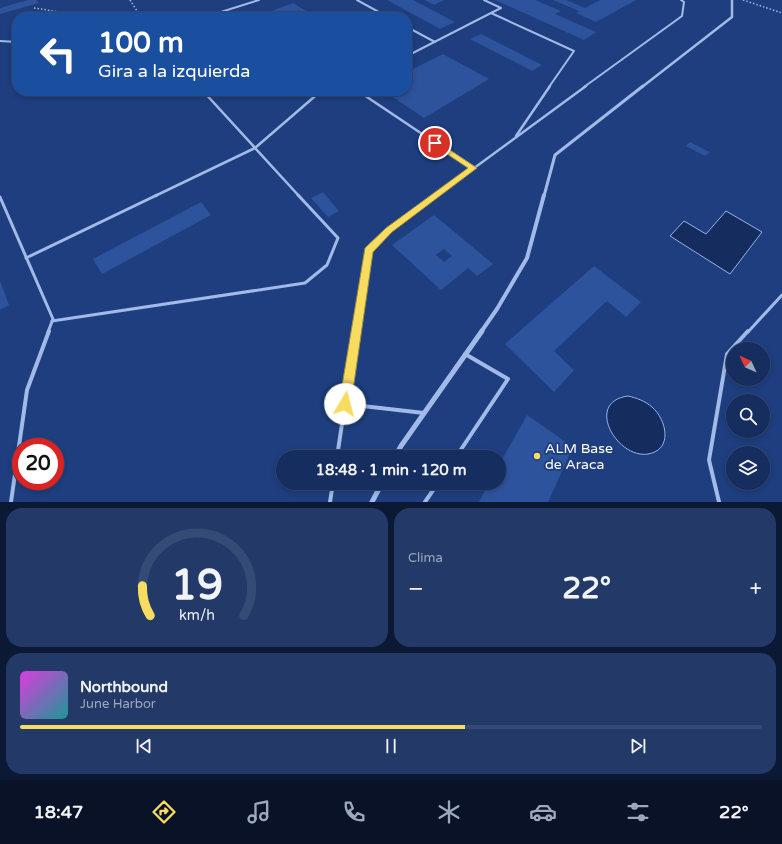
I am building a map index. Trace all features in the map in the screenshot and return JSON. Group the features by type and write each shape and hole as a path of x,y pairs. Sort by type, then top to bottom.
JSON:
{"street":[{"path":"398,450 497,309 527,258 555,155 732,17 732,0"},
{"path":"372,502 378,490"}],"lane":[{"path":"221,12 259,0"},
{"path":"357,0 379,12"},
{"path":"412,54 501,8 484,0"},
{"path":"338,450 368,250 389,230 682,16 684,2 681,0"},
{"path":"490,13 574,51 514,138"},
{"path":"412,30 435,42"},
{"path":"0,41 12,42"},
{"path":"52,321 305,283 327,265 338,238 208,96"},
{"path":"26,258 255,148 315,96"},
{"path":"365,96 473,168"},
{"path":"0,197 53,318 27,390 11,502"},
{"path":"719,502 709,460 727,354 782,296"},
{"path":"461,450 508,379 465,354"},
{"path":"345,404 424,413"},
{"path":"330,502 332,490"},
{"path":"425,502 433,490"}],"path":[{"path":"130,0 138,12"},
{"path":"741,0 758,4 782,13"},
{"path":"34,8 60,12"}],"water":[{"path":"726,211 762,232 730,274 670,236 684,221 706,234"},
{"path":"628,396 641,400 652,407 661,419 665,434 664,441 661,447 656,451 648,454 636,453 626,448 616,439 610,429 607,418 608,408 615,400"}],"building":[{"path":"28,0 36,0 39,3 0,14 0,8"},
{"path":"387,0 413,0 455,22 440,29 412,14 412,12 409,12"},
{"path":"425,0 444,0 434,5"},
{"path":"495,0 535,0 561,11 555,14 596,32 584,40"},
{"path":"553,0 566,0 585,8 600,0 636,0 596,22 576,13 579,11"},
{"path":"293,3 308,12 268,12"},
{"path":"481,34 542,65 532,71 470,39"},
{"path":"443,54 489,79 424,118 391,96 412,96 412,70"},
{"path":"690,142 710,152 705,156 686,146"},
{"path":"323,192 339,211 328,217 311,198"},
{"path":"201,202 211,215 102,274 93,259"},
{"path":"434,215 493,264 477,276 468,268 441,290 392,245","holes":["444,249 452,256 444,262 436,255"]},
{"path":"594,266 641,302 626,317 607,301 554,351 574,370 554,392 505,344"},
{"path":"0,281 9,305 0,310"},
{"name":"ALM Base de Araca","path":"527,415 573,447 548,502 479,502 485,490 506,490 506,452"}],"place":[{"name":"ALM Base de Araca","path":"537,456"}],"route":[{"path":"345,404 368,250 389,230 473,168 435,143"}]}
